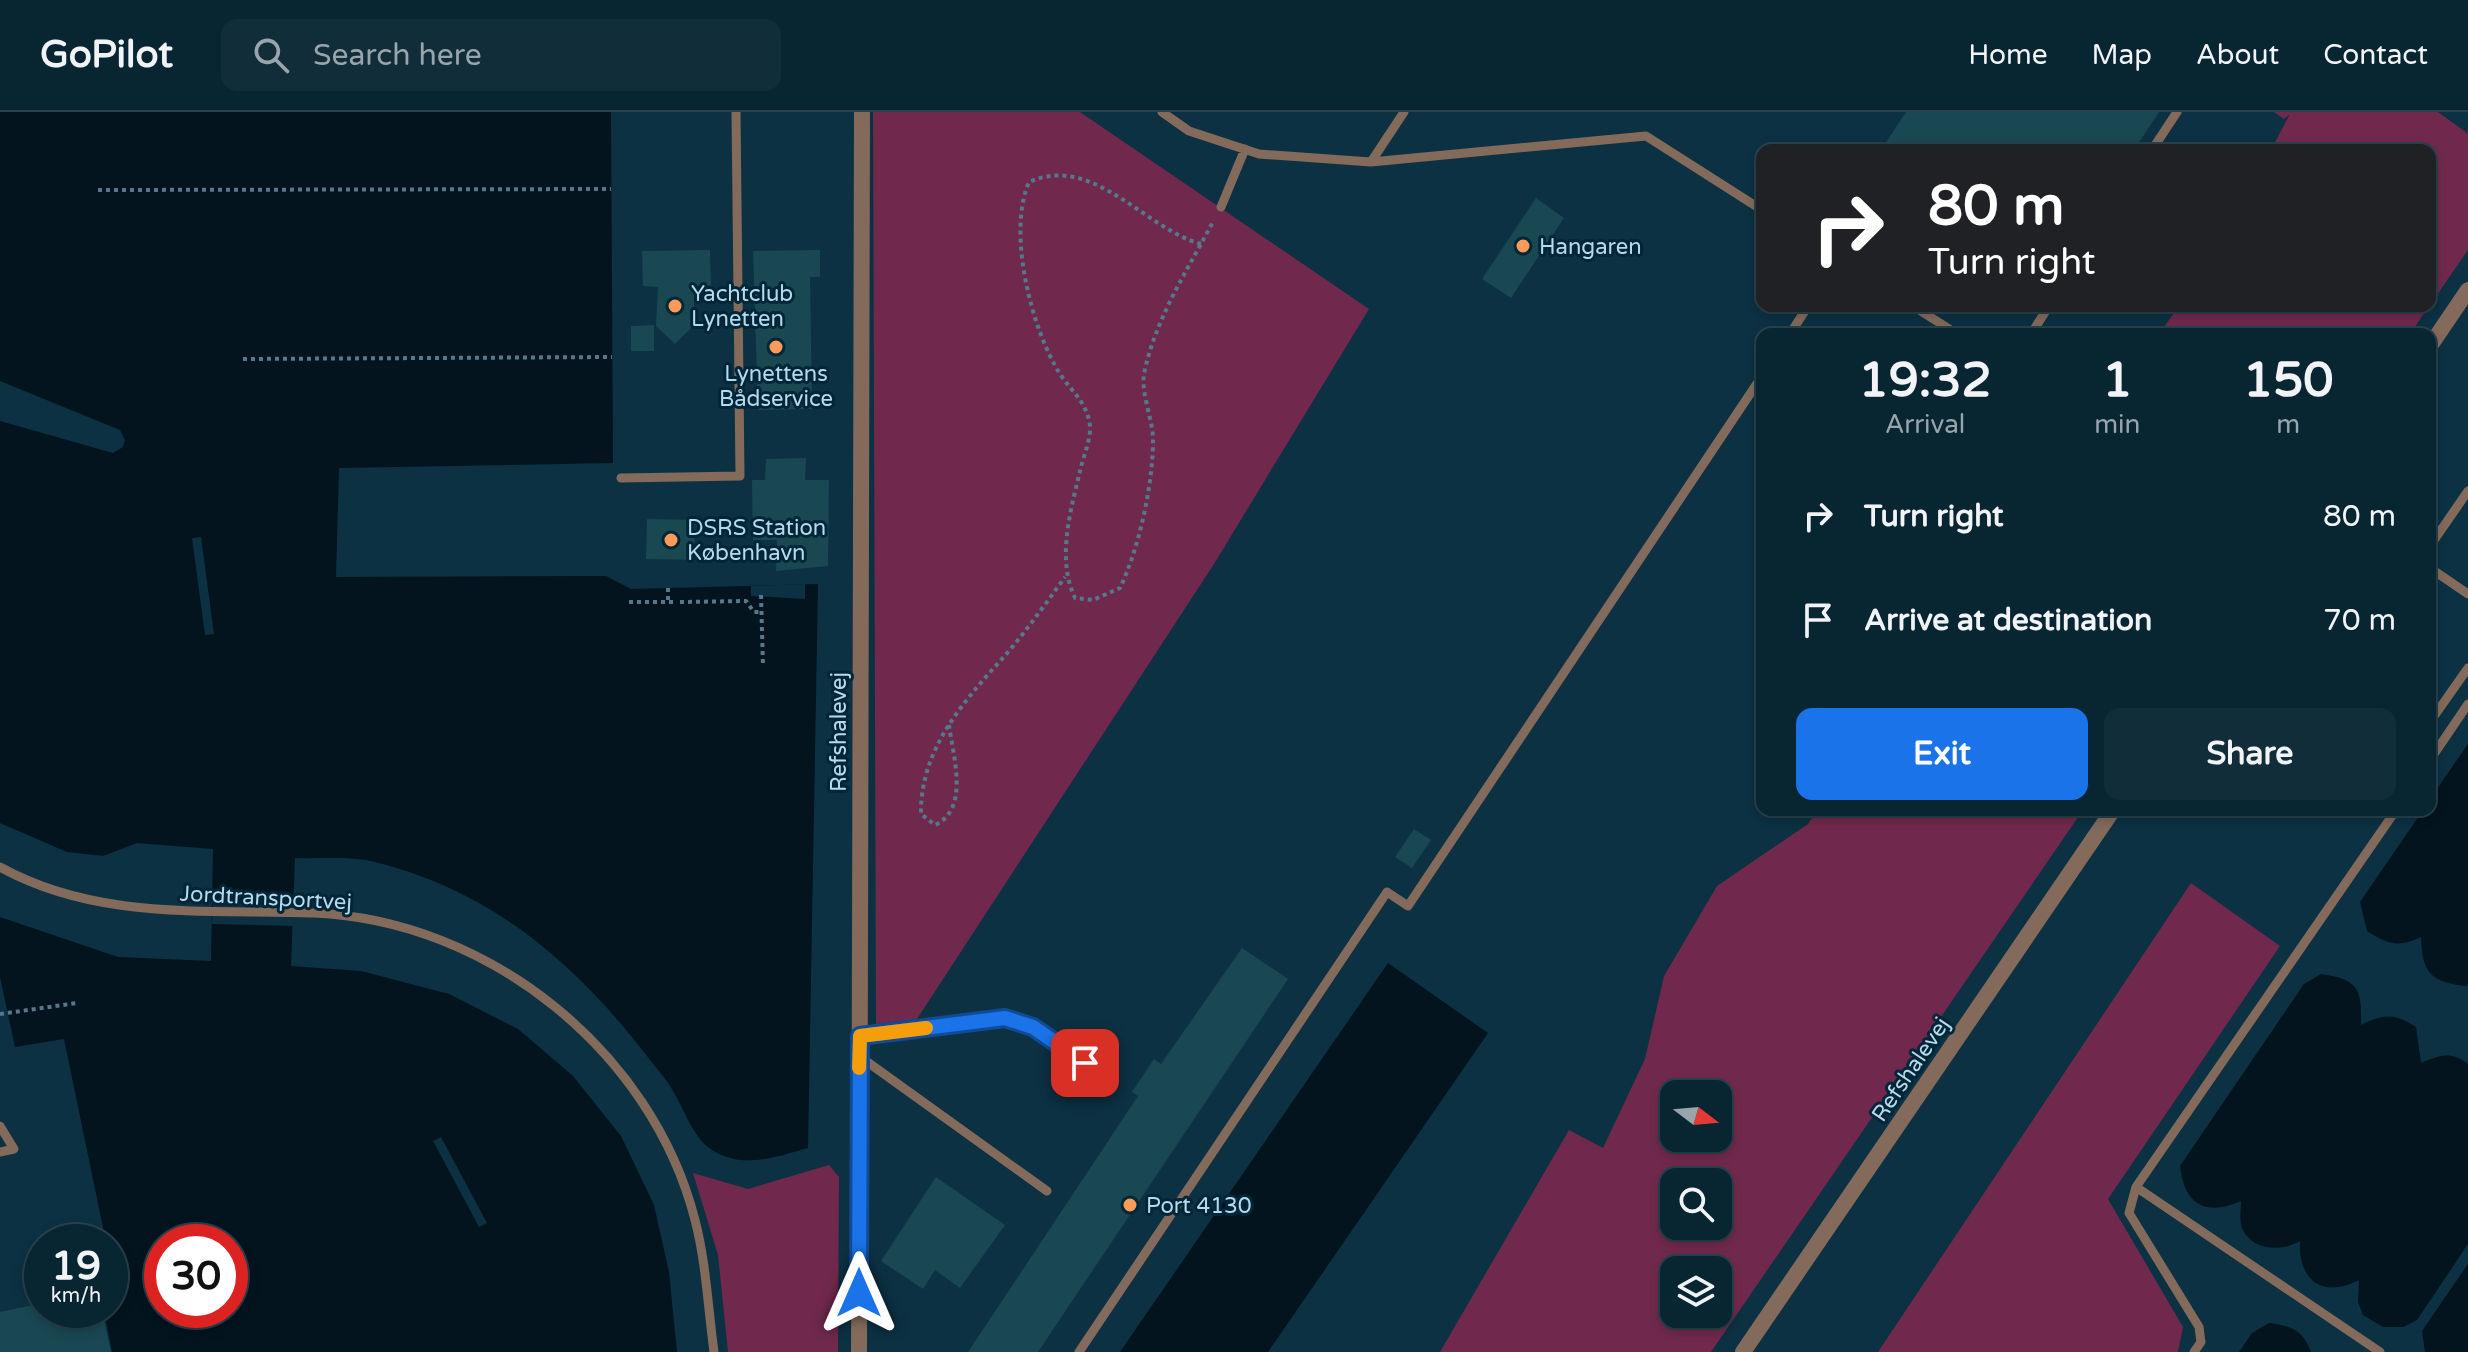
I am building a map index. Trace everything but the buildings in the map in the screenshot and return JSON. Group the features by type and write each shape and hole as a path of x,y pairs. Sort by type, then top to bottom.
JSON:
{"street":[{"name":"Refshalevej","path":"859,1352 862,112"},
{"path":"2436,337 2468,290"},
{"name":"Refshalevej","path":"1743,1352 2109,816"}],"lane":[{"path":"621,478 740,476 736,112"},
{"path":"1162,112 1189,131 1259,154 1371,162 1646,136 1756,206"},
{"path":"1371,162 1404,112"},
{"path":"2156,144 2177,112"},
{"path":"1221,207 1245,149"},
{"path":"1922,312 1948,328"},
{"path":"1079,1352 1387,892 1408,906 1756,385"},
{"path":"2436,537 2468,491"},
{"path":"2436,572 2468,594"},
{"path":"2436,713 2468,668"},
{"path":"2436,751 2468,704"},
{"path":"2194,1352 2201,1342 2199,1327 2129,1213 2136,1187 2392,816"},
{"name":"Jordtransportvej","path":"0,867 34,886 99,904 358,918 423,933 483,958 535,990 588,1036 613,1063 648,1110 681,1178 695,1220 714,1352"},
{"path":"860,1036 1005,1018 1033,1027 1112,1081"},
{"path":"859,1056 1047,1191"},
{"path":"0,1126 14,1149 0,1152"},
{"path":"2136,1187 2380,1352"}],"path":[{"path":"1201,244 1183,239 1111,193 1068,176 1047,174 1029,182 1019,203 1027,291 1060,374 1083,401 1090,427 1070,513 1065,577 1075,598 1093,600 1120,588 1134,559 1153,439 1143,378 1154,332 1221,207"},
{"path":"98,190 611,189"},
{"path":"243,359 612,357"},
{"path":"949,725 955,806 946,821 935,825 921,814 921,794 931,757 949,725 976,685 1038,615 1065,577"},
{"path":"668,588 674,602"},
{"path":"761,595 763,666"},
{"path":"629,602 746,601 754,612 762,612"},
{"path":"0,1014 77,1003"}],"shaded area":[{"path":"873,112 1080,112 1369,309 1214,564 917,1019 876,1024"},
{"path":"2274,112 2438,112 2467,133 2468,128 2468,250 2436,296 2436,144 2274,144 2290,114 2284,119"},
{"path":"2175,312 2425,312 2414,328 2163,328"},
{"path":"1813,816 2079,816 1732,1321 1732,1256 1660,1256 1660,1328 1727,1328 1711,1352 1440,1352 1569,1130 1603,1148 1645,1059 1664,976 1717,886 1808,824"},
{"path":"2191,883 2280,946 2108,1199 2183,1327 2178,1352 1878,1352"},
{"path":"829,1165 839,1177 838,1352 728,1352 718,1255 693,1173 748,1189"}],"water":[{"path":"0,112 611,112 613,463 339,468 336,577 606,576 631,589 818,584 808,1148 770,1158 745,1160 732,1159 708,1147 693,1129 661,1073 620,1022 560,962 493,911 417,875 365,860 295,858 291,966 361,971 449,994 518,1029 573,1076 621,1136 654,1205 669,1272 677,1352 112,1352 107,1328 128,1328 128,1224 102,1224 64,1039 15,1047 0,977 0,917 118,957 211,961 213,849 137,843 103,856 67,852 0,823 0,421 113,453 123,447 125,440 120,430 0,381"},
{"path":"2468,744 2466,986 2444,982 2430,973 2423,959 2421,937 2406,943 2393,943 2367,931 2360,902 2419,816 2436,816 2436,790"},
{"path":"1388,963 1488,1033 1268,1352 1120,1352"},
{"path":"2321,974 2343,979 2356,988 2361,1003 2361,1025 2389,1017 2416,1027 2421,1063 2445,1056 2456,1057 2468,1064 2468,1244 2417,1320 2403,1327 2383,1327 2363,1315 2358,1302 2359,1280 2334,1287 2315,1282 2303,1266 2300,1241 2277,1248 2253,1242 2242,1228 2241,1201 2217,1208 2198,1204 2186,1190 2182,1179 2180,1166 2304,984"},
{"path":"2468,1264 2468,1352 2425,1352 2422,1331"},
{"path":"2269,1323 2295,1330 2311,1352 2239,1352 2252,1333"}],"pier":[{"path":"201,537 214,634 205,635 192,538"},
{"path":"805,584 805,599 751,596 751,586"},
{"path":"213,899 294,901 293,926 212,924"},
{"path":"441,1137 487,1223 479,1227 433,1141"}],"slow traffic":[{"path":"859,1068 860,1036 926,1028"}],"place":[{"name":"Hangaren","path":"1523,246"},
{"name":"Yachtclub Lynetten","path":"675,306"},
{"name":"Lynettens Bådservice","path":"776,347"},
{"name":"DSRS Station København","path":"671,540"},
{"name":"Port 4130","path":"1130,1205"}],"route":[{"path":"859,1293 860,1036 1005,1018 1033,1027 1085,1063"}]}
